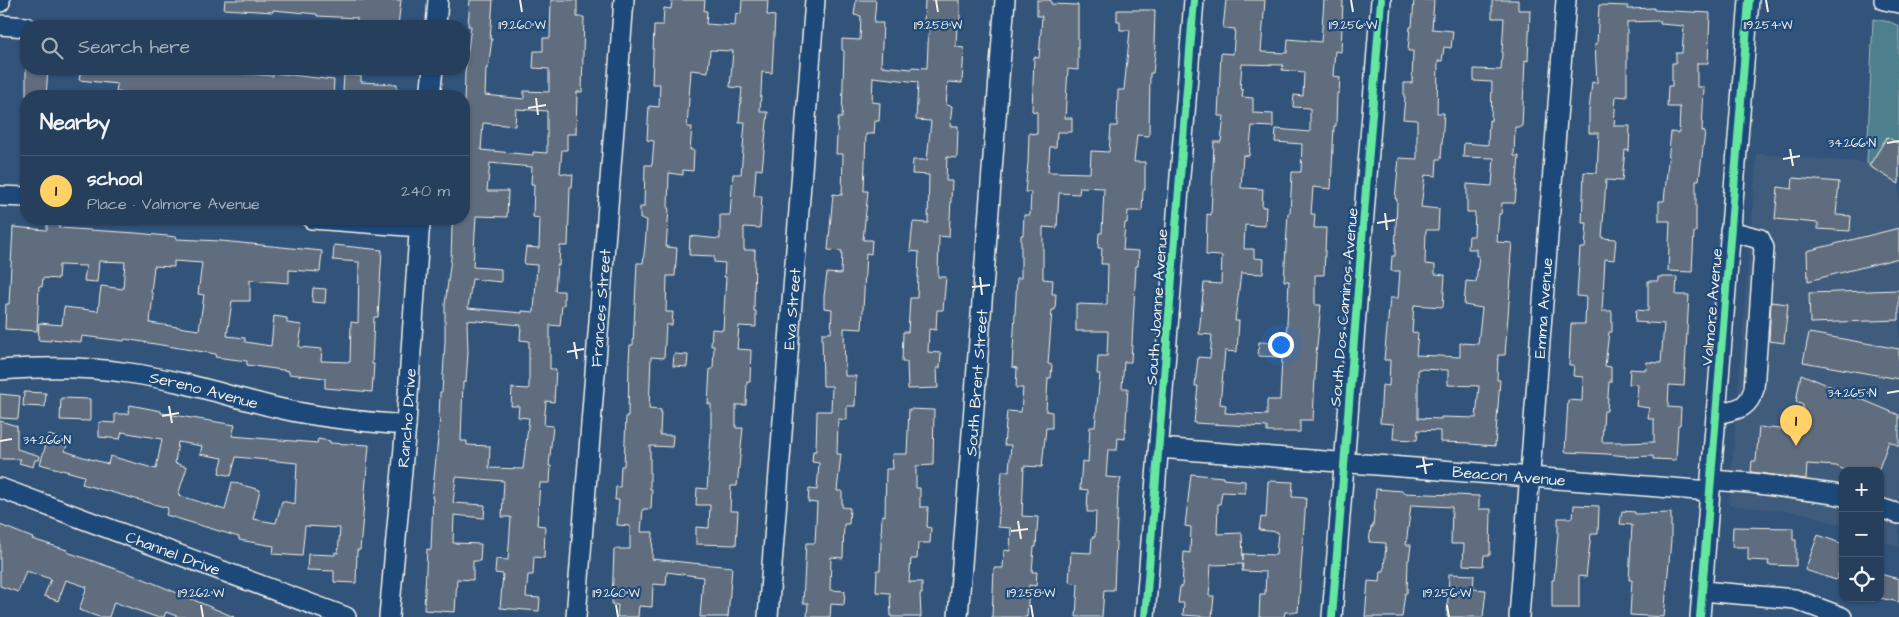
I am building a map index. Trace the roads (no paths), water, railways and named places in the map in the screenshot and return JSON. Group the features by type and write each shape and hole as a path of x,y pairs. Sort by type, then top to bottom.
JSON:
{"street":[{"path":"436,20 438,0"},
{"name":"Frances Street","path":"576,617 624,0"},
{"name":"Eva Street","path":"768,617 815,0"},
{"name":"South Brent Street","path":"958,617 1005,0"},
{"name":"South Joanne Avenue","path":"1146,617 1194,0"},
{"name":"South Dos Caminos Avenue","path":"1332,617 1381,0"},
{"name":"Emma Avenue","path":"1519,617 1566,0"},
{"name":"Valmore Avenue","path":"1700,617 1748,0"},
{"path":"1884,0 1899,3"},
{"path":"0,25 20,27"},
{"path":"431,90 432,75"},
{"path":"0,196 20,198"},
{"name":"Rancho Drive","path":"389,617 406,425 420,225"},
{"path":"1716,414 1741,408 1750,400 1754,389 1761,304 1764,248 1760,239 1730,231"},
{"name":"Sereno Avenue","path":"0,370 32,368 127,372 178,381 278,408 329,418 406,425"},
{"name":"Beacon Avenue","path":"1159,448 1530,477 1710,486 1751,483 1839,495"},
{"name":"Channel Drive","path":"0,488 346,617"},
{"path":"1884,509 1899,514"},
{"path":"1702,590 1795,599 1842,617"}],"place":[{"name":"school","path":"1796,446"}]}
